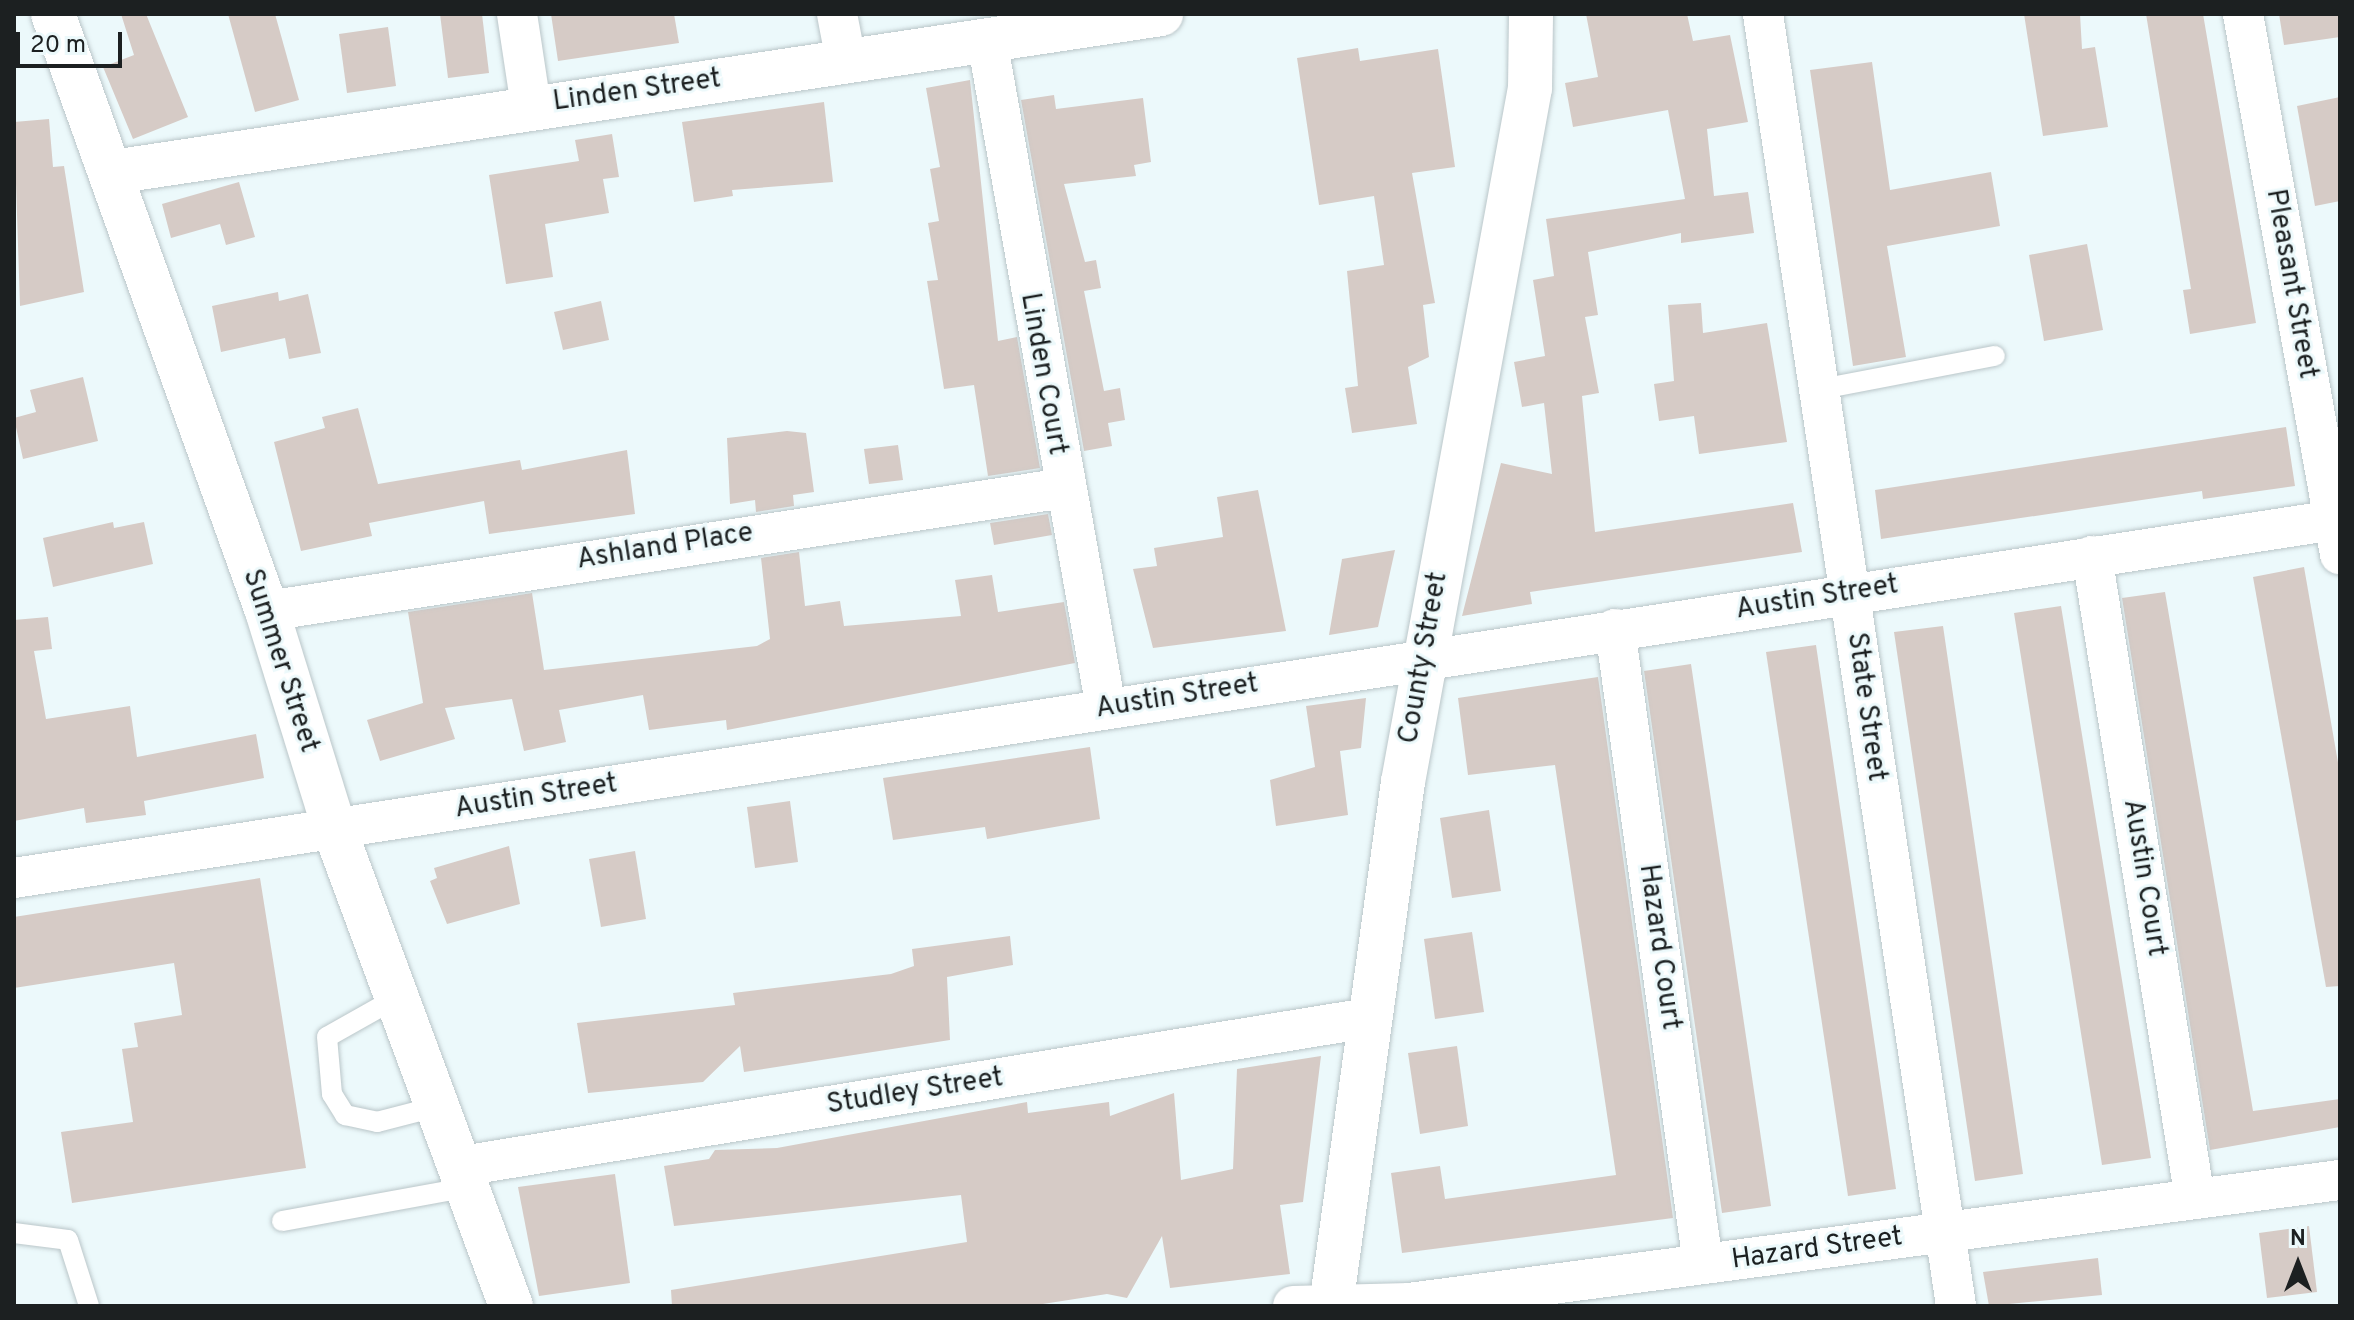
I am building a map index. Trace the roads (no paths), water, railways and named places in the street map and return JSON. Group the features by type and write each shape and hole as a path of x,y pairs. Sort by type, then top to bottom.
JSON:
{"main road":[{"name":"Summer Street","path":"53,14 113,172 204,449 267,611 334,828 466,1177 511,1306"},
{"name":"Linden Street","path":"113,172 1161,14"},
{"name":"County Street","path":"1318,1305 1368,1018 1424,658 1530,88 1531,14"}],"street":[{"path":"517,14 531,107"},
{"path":"837,14 846,61"},
{"name":"State Street","path":"1763,14 1816,390 1956,1306"},
{"name":"Pleasant Street","path":"2243,14 2338,531"},
{"name":"Linden Court","path":"987,40 1064,488 1106,708"},
{"name":"Ashland Place","path":"267,611 1064,488"},
{"name":"Austin Street","path":"14,878 2092,556 2338,531"},
{"name":"Austin Court","path":"2092,556 2195,1199"},
{"name":"Hazard Court","path":"1615,629 1703,1264"},
{"name":"Studley Street","path":"466,1177 1368,1018"},
{"name":"Hazard Street","path":"1318,1305 1409,1303 2340,1180"}],"lane":[{"path":"1816,390 1995,356"},
{"path":"398,997 327,1037 332,1094 345,1115 377,1122 439,1106"},
{"path":"282,1221 466,1177"},
{"path":"14,1233 68,1240 89,1306"}]}
